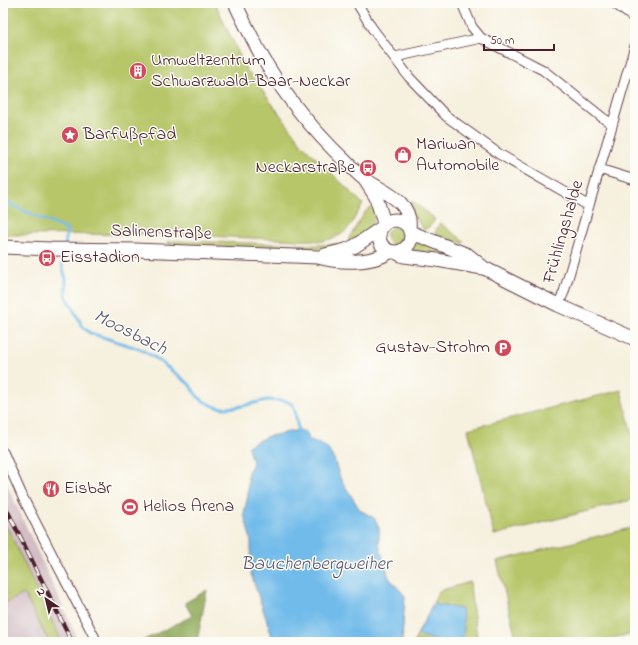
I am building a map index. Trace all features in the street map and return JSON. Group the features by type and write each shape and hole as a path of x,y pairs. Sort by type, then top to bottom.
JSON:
{"main road":[{"path":"235,3 267,65 282,88 324,141 364,178 387,192 408,214 410,220 411,240 404,250 394,252"},
{"path":"364,178 376,197 382,226 378,235 379,243 383,248 404,256 484,268"},
{"path":"382,226 393,220 404,222 410,230 468,255 484,268 558,305 635,339"},
{"name":"Salinenstraße","path":"318,257 346,250 355,246 382,226"},
{"name":"Salinenstraße","path":"3,247 135,250 365,260 382,257 394,252"}],"street":[{"path":"357,3 372,28 409,77 446,116 500,154 589,206"},
{"path":"462,3 472,27 481,38 543,70 612,124"},
{"path":"614,3 635,19"},
{"path":"395,57 481,38"},
{"name":"Frühlingshalde","path":"558,305 564,292 635,46"},
{"name":"Frühlingshalde","path":"599,169 635,180"},
{"path":"3,452 24,500 97,642"}],"shaded area":[{"path":"3,476 79,642 3,642"}],"green space":[{"path":"3,3 215,3 246,69 302,144 363,204 351,224 343,233 331,239 322,241 160,234 3,235"},
{"path":"411,201 434,218 434,221 430,226 424,230 408,208"},
{"path":"376,203 371,227 359,239 348,242 365,212"},
{"path":"440,223 464,242 462,243 435,234"},
{"path":"391,227 399,227 404,232 402,243 399,245 391,245 386,240 386,232"},
{"path":"416,240 466,258 410,250"},
{"path":"168,242 317,245 336,244 342,247 328,249 180,246 168,244"},
{"path":"621,390 635,446 635,499 494,535 468,429"},
{"path":"3,519 62,642 49,642 24,594 3,604"},
{"path":"635,527 635,633 597,642 517,642 497,561"},
{"path":"470,582 478,642 414,642 439,591"},
{"path":"207,590 197,642 140,642 192,616 185,603"}],"water":[{"name":"Bauchenbergweiher","path":"298,430 306,432 309,440 320,443 327,448 334,459 340,478 360,510 374,518 379,528 379,544 389,578 405,596 402,642 274,642 251,574 251,541 244,514 248,495 248,472 252,466 253,460 248,446 266,437"},
{"path":"433,604 462,609 464,629 462,642 442,642 417,635"}],"waterway":[{"name":"Moosbach","path":"3,200 67,230 65,246"},
{"name":"Moosbach","path":"64,253 62,266 66,279 66,296 83,327 90,333 140,349 154,357 189,384 197,396 216,407 238,407 267,400 286,401 293,405 298,430"}],"railway":[{"path":"3,502 72,642"}],"place":[{"name":"Umweltzentrum Schwarzwald-Baar-Neckar","path":"138,71"},
{"name":"Barfußpfad","path":"70,135"},
{"name":"Mariwan Automobile","path":"403,155"},
{"name":"Neckarstraße","path":"368,168"},
{"name":"Eisstadion","path":"47,258"},
{"name":"Gustav-Strohm","path":"503,348"},
{"name":"Eisbär","path":"51,489"},
{"name":"Helios Arena","path":"130,507"}]}
